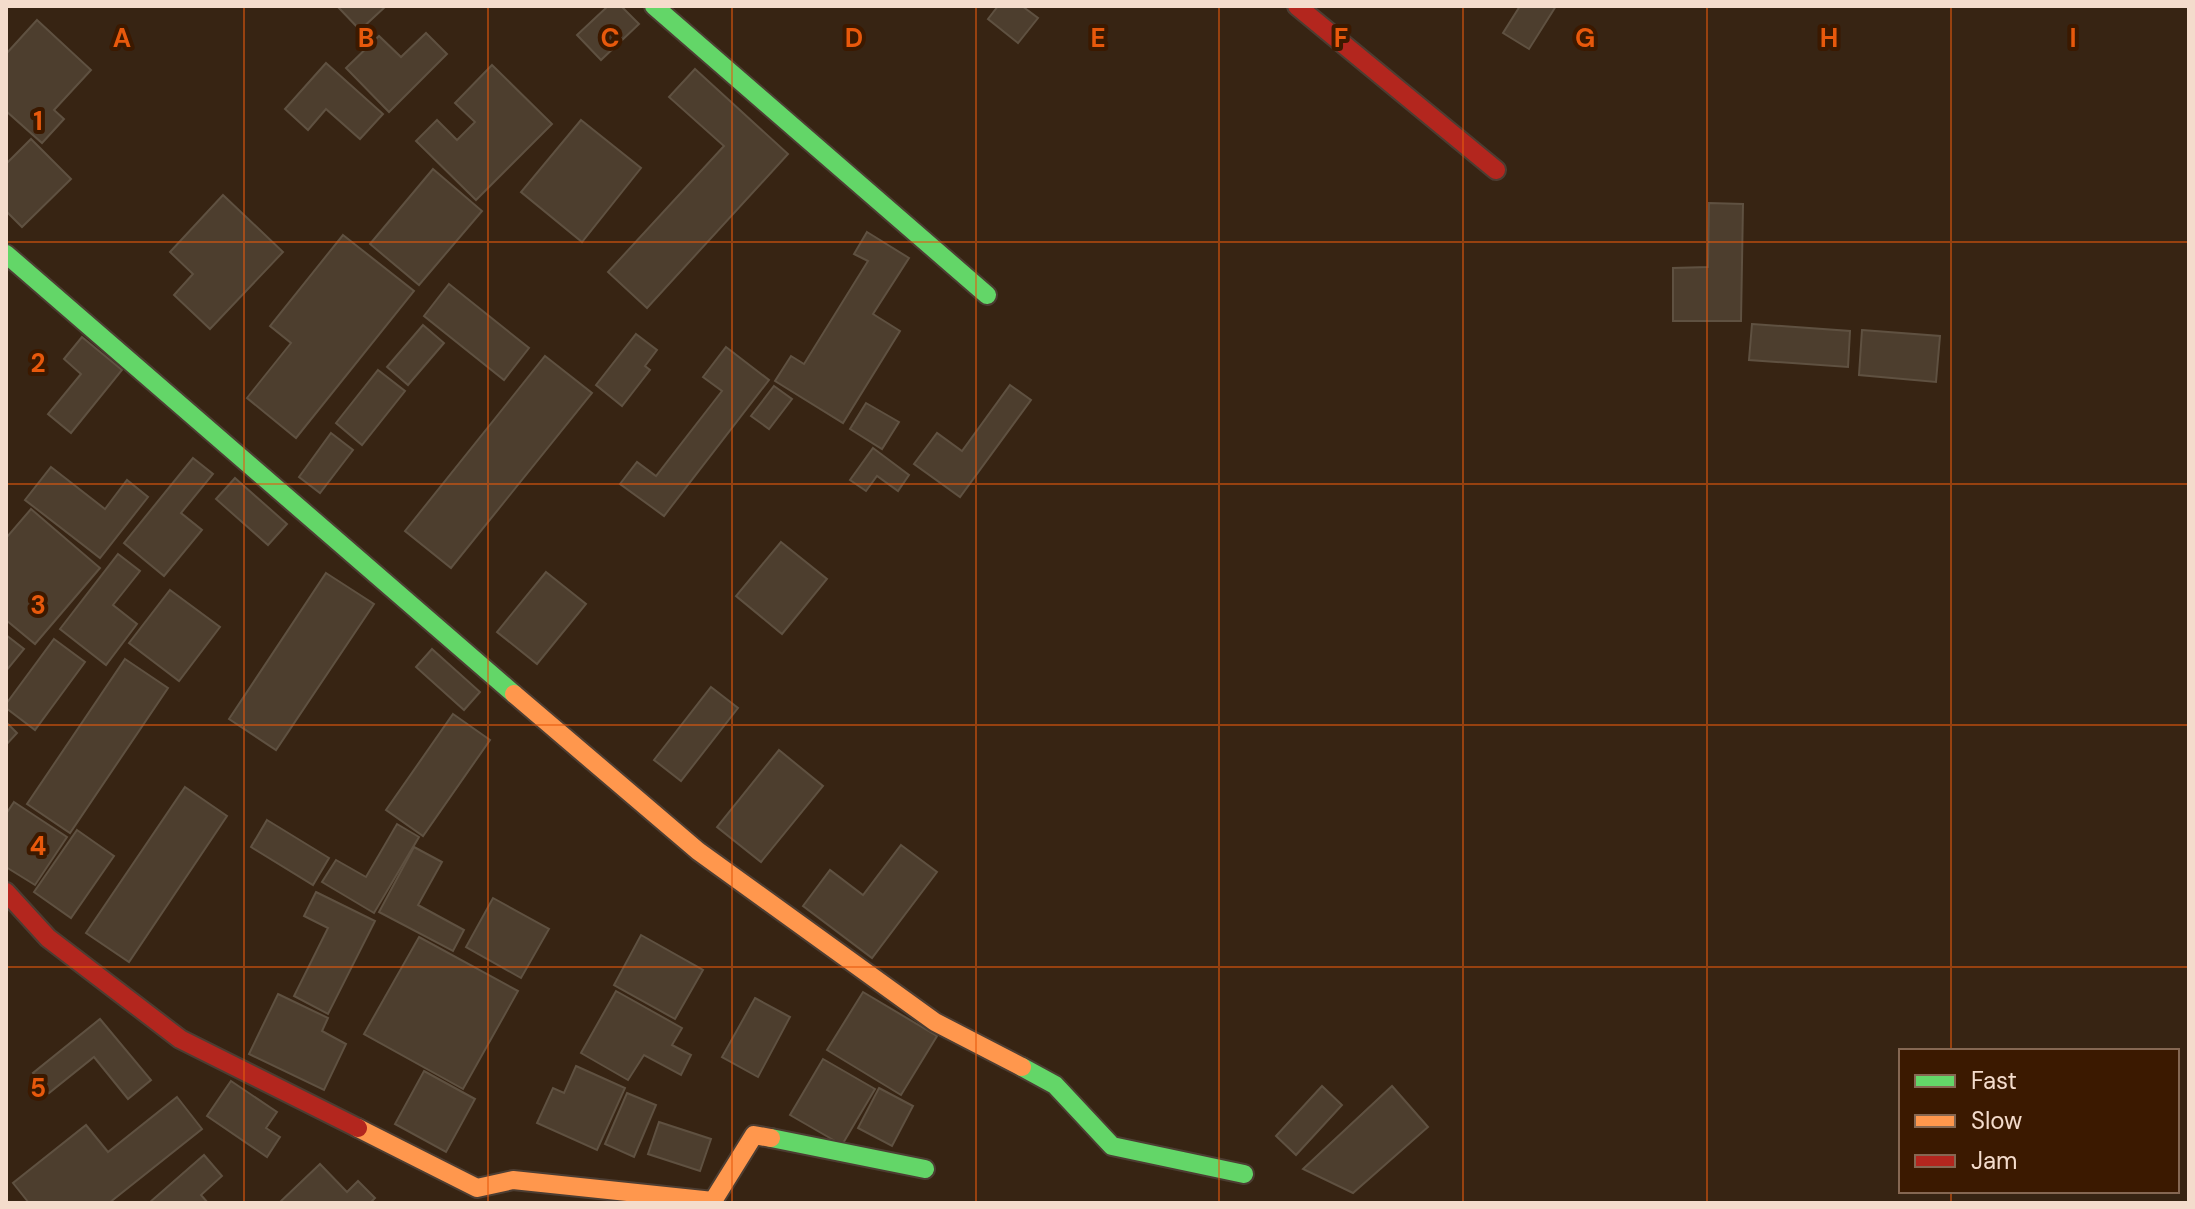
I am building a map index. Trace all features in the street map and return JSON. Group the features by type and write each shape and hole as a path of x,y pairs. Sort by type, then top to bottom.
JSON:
{"street":[{"path":"654,6 987,295"},
{"path":"1297,6 1496,170"},
{"path":"6,254 386,586 698,851 935,1022 1055,1085 1112,1146 1244,1174"},
{"path":"6,892 48,938 180,1039 477,1188 513,1180 713,1201 754,1135 925,1169"}],"building":[{"path":"337,6 386,6 360,30"},
{"path":"608,6 621,6 639,24 601,60 577,35"},
{"path":"998,6 1022,6 1038,18 1018,43 988,19"},
{"path":"1520,6 1556,6 1529,49 1503,33"},
{"path":"37,20 91,70 54,110 64,119 42,143 6,111 6,54"},
{"path":"426,33 447,54 389,112 346,68 379,36 401,57"},
{"path":"326,63 383,114 360,139 326,109 308,130 285,109"},
{"path":"492,65 552,124 476,200 416,141 437,120 457,140 475,122 455,103"},
{"path":"695,69 788,154 647,308 608,272 724,146 669,97"},
{"path":"581,120 641,168 582,242 521,192"},
{"path":"31,139 71,179 22,227 6,211 6,164"},
{"path":"433,169 482,211 419,285 370,244"},
{"path":"223,195 283,252 210,329 174,295 193,274 170,252"},
{"path":"1709,203 1743,204 1741,321 1673,321 1673,268 1708,267"},
{"path":"867,232 909,258 873,314 900,331 843,423 775,381 791,356 804,364 868,261 854,254"},
{"path":"343,235 414,291 296,438 247,398 291,343 270,326"},
{"path":"449,284 529,348 504,380 424,316"},
{"path":"1752,324 1850,331 1848,367 1749,360"},
{"path":"423,325 444,343 408,385 387,367"},
{"path":"1862,330 1940,336 1936,382 1859,375"},
{"path":"636,334 657,350 645,366 650,370 622,406 596,385"},
{"path":"82,337 122,370 71,433 48,414 81,374 64,359"},
{"path":"726,347 769,380 664,516 620,484 637,462 656,476 722,391 703,377"},
{"path":"545,356 592,393 451,568 405,531"},
{"path":"378,370 405,391 362,445 336,423"},
{"path":"1010,385 1031,400 960,497 914,464 937,433 962,451"},
{"path":"774,386 792,399 769,429 751,416"},
{"path":"866,403 899,422 882,449 850,429"},
{"path":"331,433 353,450 320,493 299,477"},
{"path":"873,448 909,475 898,491 877,476 866,491 850,480"},
{"path":"193,458 213,474 181,513 202,530 164,576 124,543"},
{"path":"51,467 105,509 127,480 148,497 100,558 25,500"},
{"path":"235,478 287,524 268,545 216,499"},
{"path":"31,509 100,568 35,644 6,620 6,538"},
{"path":"781,542 827,579 782,634 736,596"},
{"path":"118,554 140,571 113,605 137,624 106,665 60,629"},
{"path":"546,572 586,604 537,664 497,632"},
{"path":"326,573 374,604 276,750 229,719"},
{"path":"170,590 220,627 179,681 129,643"},
{"path":"6,635 24,649 6,671"},
{"path":"54,639 85,662 35,730 6,708 6,704"},
{"path":"432,649 480,692 464,710 416,667"},
{"path":"125,659 168,688 70,833 27,804"},
{"path":"711,687 738,708 681,781 654,760"},
{"path":"453,714 490,740 423,836 386,810"},
{"path":"6,722 17,733 6,745"},
{"path":"779,750 823,786 761,862 717,827"},
{"path":"185,787 227,816 129,962 86,933"},
{"path":"14,802 67,837 35,885 6,867 6,814"},
{"path":"267,820 329,858 313,885 251,847"},
{"path":"397,824 419,837 374,913 322,882 336,860 366,877"},
{"path":"77,830 114,856 71,918 34,892"},
{"path":"901,845 937,872 872,958 803,906 830,870 863,895"},
{"path":"414,847 442,862 418,905 464,930 453,951 379,912"},
{"path":"316,892 375,921 328,1014 294,996 328,928 304,916"},
{"path":"493,898 549,929 521,978 466,947"},
{"path":"641,935 703,970 675,1019 614,985"},
{"path":"419,937 518,991 463,1089 364,1034"},
{"path":"616,991 682,1028 672,1045 691,1055 681,1075 644,1055 628,1080 581,1053"},
{"path":"863,992 937,1036 901,1095 827,1050"},
{"path":"278,994 328,1018 322,1031 346,1044 324,1090 249,1054"},
{"path":"755,998 790,1017 758,1077 722,1057"},
{"path":"100,1019 151,1080 128,1099 94,1057 49,1093 33,1073"},
{"path":"823,1059 875,1089 842,1145 790,1115"},
{"path":"576,1066 625,1088 597,1150 537,1123 553,1088 564,1093"},
{"path":"424,1071 475,1099 446,1152 395,1124"},
{"path":"231,1081 277,1112 266,1128 280,1137 267,1157 207,1116"},
{"path":"1322,1086 1342,1105 1296,1155 1276,1136"},
{"path":"1392,1086 1428,1127 1353,1193 1303,1169"},
{"path":"879,1088 913,1106 892,1146 858,1128"},
{"path":"627,1093 656,1105 634,1157 605,1144"},
{"path":"177,1097 202,1129 109,1203 29,1203 13,1183 86,1125 108,1152"},
{"path":"659,1122 711,1139 700,1171 648,1154"},
{"path":"204,1155 222,1176 201,1195 208,1203 149,1203"},
{"path":"320,1164 347,1192 358,1181 375,1198 370,1203 279,1203"}],"traffic: fast":[{"path":"654,6 987,295"},
{"path":"6,254 514,694"},
{"path":"1022,1067 1055,1085 1112,1146 1244,1174"},
{"path":"771,1138 925,1169"}],"traffic: slow":[{"path":"514,694 698,851 935,1022 1022,1067"},
{"path":"358,1128 477,1188 513,1180 713,1201 754,1135 771,1138"}],"traffic: jam":[{"path":"1297,6 1496,170"},
{"path":"6,892 48,938 180,1039 358,1128"}]}
